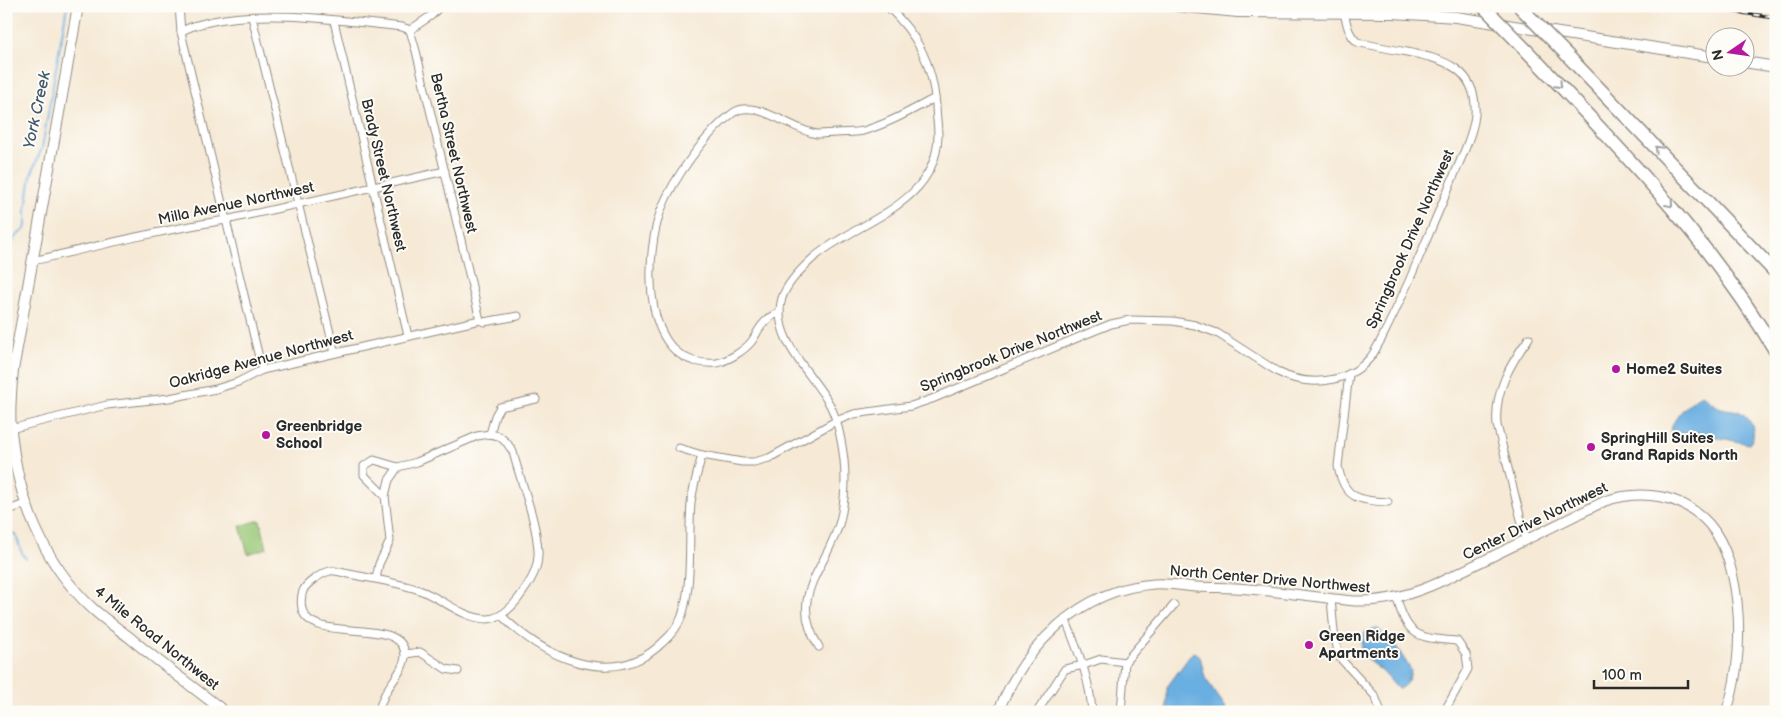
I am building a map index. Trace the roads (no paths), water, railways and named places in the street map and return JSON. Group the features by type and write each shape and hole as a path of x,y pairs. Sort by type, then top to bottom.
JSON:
{"highway":[{"path":"1483,6 1649,180 1733,285 1776,352"},
{"path":"1519,6 1776,273"},
{"path":"1713,207 1746,233 1776,262"}],"main road":[{"name":"4 Mile Road Northwest","path":"78,6 13,370 10,398 10,429 16,470 25,504 49,555 64,577 92,608 212,708 225,712"},
{"path":"1176,6 1238,12 1393,13 1456,17 1704,55"},
{"path":"1754,64 1776,67"}],"street":[{"path":"179,6 181,32 262,370"},
{"path":"278,16 279,6"},
{"path":"181,32 194,25 234,17 278,16 402,27 410,30 432,16 440,6"},
{"path":"819,647 811,634 807,616 807,599 811,582 828,551 840,521 845,492 844,460 836,421 831,407 821,389 798,360 786,340 780,312 783,297 801,269 819,253 902,203 928,174 934,159 938,137 932,77 926,58 914,36 887,6"},
{"name":"Springbrook Drive Northwest","path":"679,448 702,455 742,462 754,462 794,446 836,421 854,414 911,406 932,399 1084,334 1111,324 1130,320 1173,320 1195,325 1216,333 1288,377 1311,382 1332,380 1359,369 1370,358 1396,311 1464,152 1473,128 1475,114 1472,88 1458,70 1434,57 1357,42 1348,29 1344,13"},
{"path":"252,17 335,353"},
{"name":"Brady Street Northwest","path":"334,21 408,336"},
{"name":"Bertha Street Northwest","path":"410,30 480,320"},
{"path":"780,312 767,319 760,326 751,342 736,356 718,363 689,359 678,354 667,342 658,324 651,286 650,264 660,212 670,190 681,173 711,132 734,112 746,108 757,109 802,130 818,134 861,131 906,113 935,98"},
{"name":"Milla Avenue Northwest","path":"32,262 128,239 226,220 445,171"},
{"name":"Oakridge Avenue Northwest","path":"10,429 107,405 169,398 216,389 238,382 262,370 480,320 484,322 518,316"},
{"path":"1526,539 1497,425 1496,412 1502,383 1528,338"},
{"path":"1349,374 1338,466 1340,476 1346,490 1354,497 1388,502"},
{"path":"490,434 494,416 500,408 536,399"},
{"path":"378,712 385,693 398,675 405,654 401,644 392,636 329,627 310,621 303,612 301,601 303,589 317,577 331,571 376,579 420,590 467,615 489,619 501,615 516,602 537,569 538,552 536,533 514,452 499,436 490,434 478,436 417,462 398,467 374,460 364,466 364,475 385,496"},
{"path":"501,615 516,631 537,644 582,664 600,667 618,665 637,660 655,650 672,633 682,616 689,576 692,501 702,455"},
{"path":"376,579 390,541 385,496 389,480 398,467"},
{"name":"Center Drive Northwest","path":"1442,581 1605,501 1621,495 1636,494 1673,499 1694,511 1710,525 1723,547 1731,569 1739,630 1738,660 1726,712"},
{"path":"6,511 25,504"},
{"name":"North Center Drive Northwest","path":"998,712 1016,676 1048,633 1085,604 1132,587 1174,584 1194,587 1248,589 1373,602 1419,592 1442,581"},
{"path":"1397,598 1404,620 1412,630 1426,638 1457,640 1466,654 1468,669 1444,712"},
{"path":"1331,599 1339,658 1376,696 1381,712"},
{"path":"1121,712 1125,662 1174,605"},
{"path":"1065,618 1084,665 1091,696 1092,712"},
{"path":"405,654 420,652 446,669 458,671"},
{"path":"1037,712 1065,669 1101,659 1125,662"}],"water":[{"path":"1702,395 1718,407 1738,411 1746,417 1753,430 1752,440 1749,444 1693,432 1676,435 1670,433 1674,422 1682,411 1692,401"},
{"path":"1378,629 1396,646 1411,670 1407,682 1401,688 1398,689 1383,672 1361,653 1365,632"},
{"path":"1195,652 1200,656 1205,678 1229,712 1167,712 1167,687 1192,653"}],"waterway":[{"name":"York Creek","path":"6,271 14,238 25,229 26,225 26,209 31,175 42,148 67,6"},
{"name":"York Creek","path":"6,293 8,304 6,308"},
{"name":"York Creek","path":"6,530 16,535 21,551 26,559"}],"railway":[{"path":"1700,6 1776,18"}],"place":[{"name":"Home2 Suites","path":"1616,369"},
{"name":"Greenbridge School","path":"266,435"},
{"name":"SpringHill Suites Grand Rapids North","path":"1591,447"},
{"name":"Green Ridge Apartments","path":"1309,645"}]}
